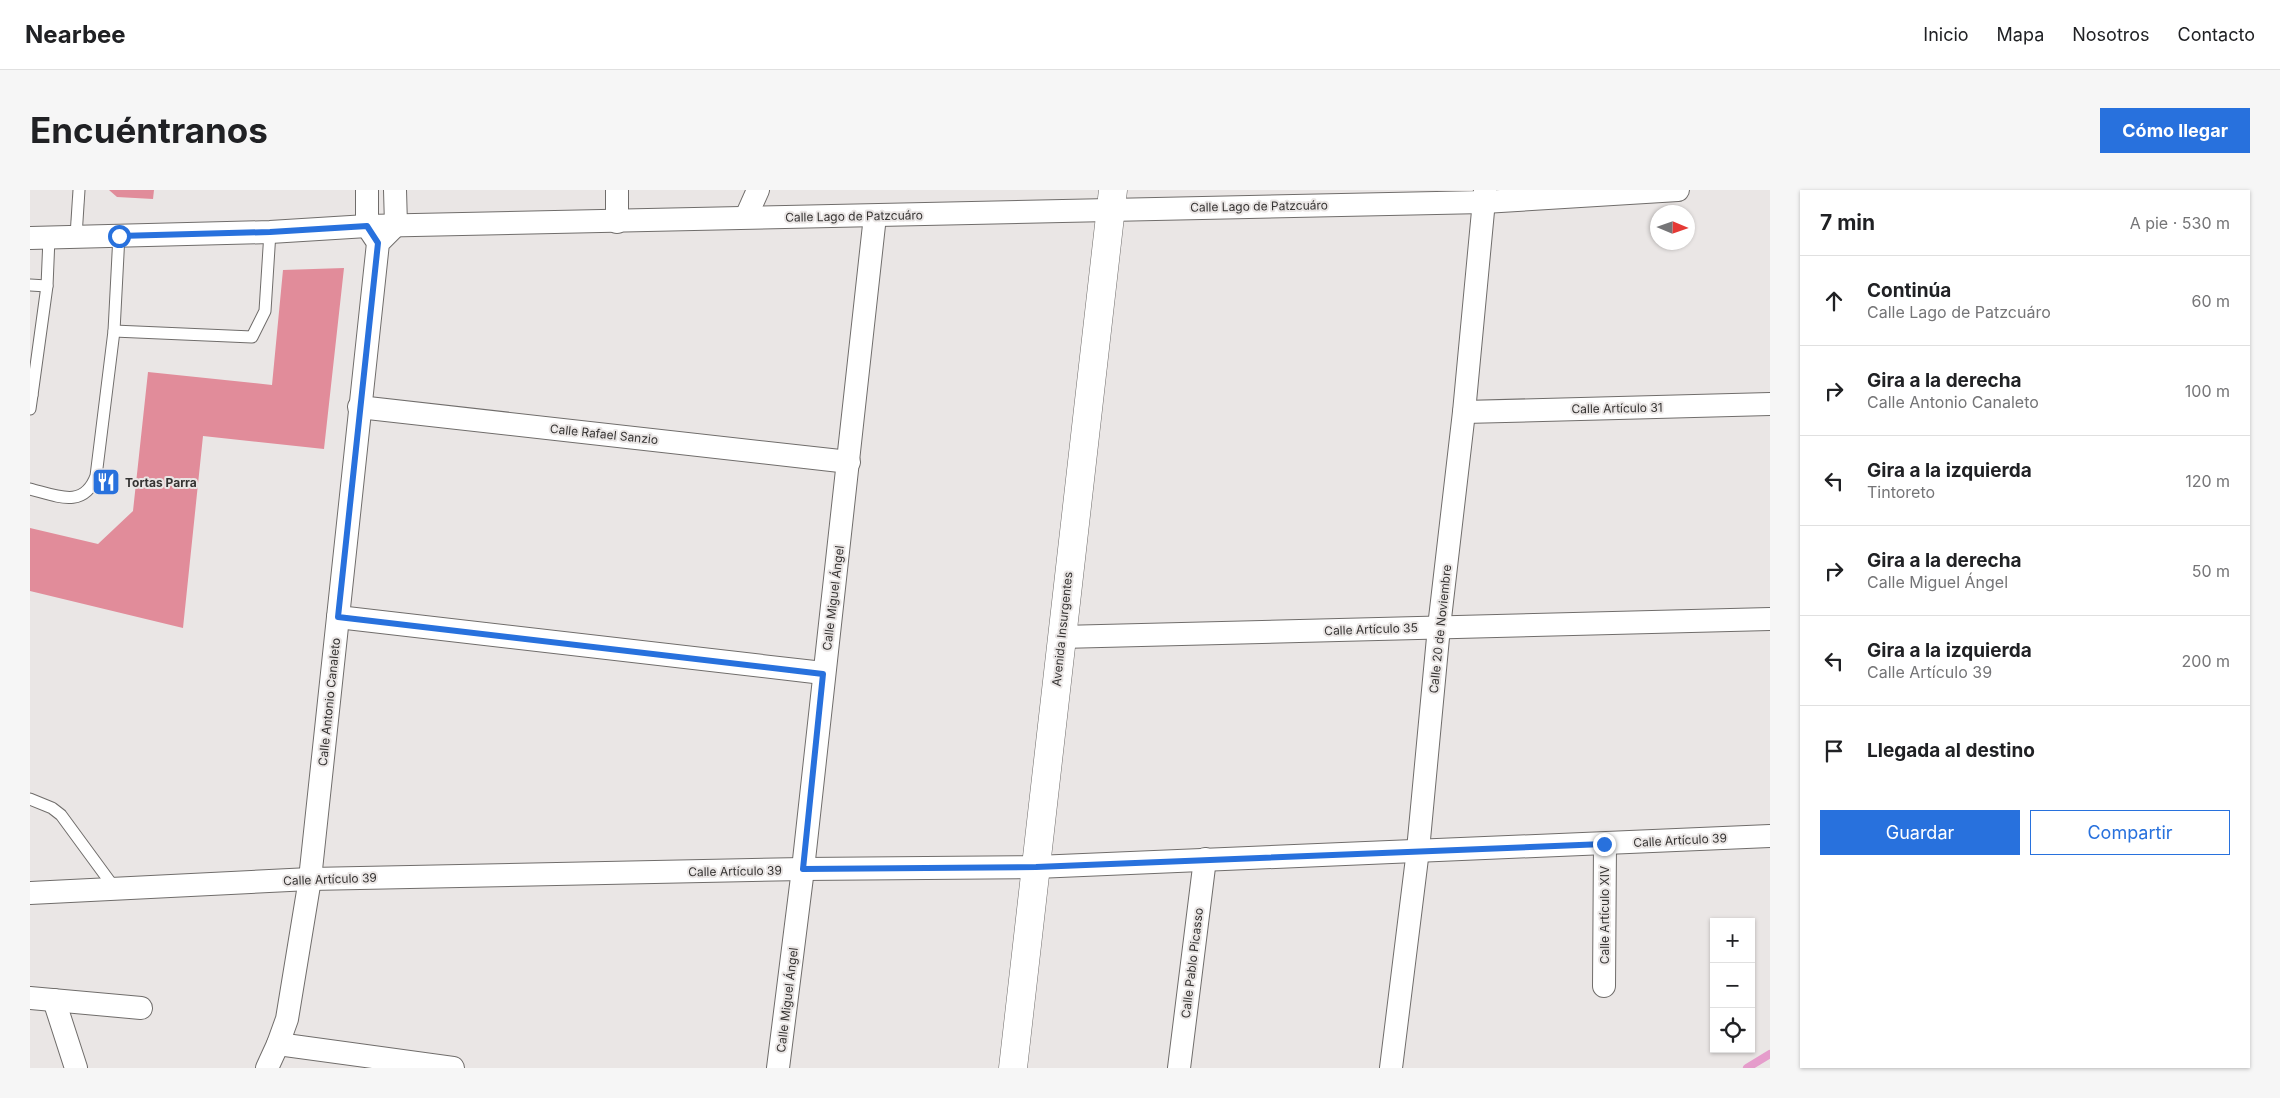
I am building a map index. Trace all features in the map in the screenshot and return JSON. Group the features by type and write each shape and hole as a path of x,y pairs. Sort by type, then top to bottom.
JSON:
{"street":[{"name":"Calle Antonio Canaleto","path":"267,1068 287,1020 310,879 360,407 373,234 367,190"},
{"path":"395,190 396,225"},
{"path":"617,190 617,222"},
{"path":"746,217 758,190"},
{"name":"Calle Lago de Patzcuáro","path":"39,238 270,232 373,234 396,225 875,216 1112,200 1484,196 1678,190"},
{"name":"Calle 20 de Noviembre","path":"1391,1068 1418,850 1439,627 1464,412 1484,196"},
{"name":"Avenida Insurgentes","path":"1013,1068 1112,200"},
{"name":"Calle Miguel Ángel","path":"778,1068 803,869 875,216"},
{"name":"Calle Artículo 31","path":"1464,412 1770,404"},
{"name":"Calle Rafael Sanzio","path":"360,407 849,462"},
{"path":"338,617 823,674"},
{"name":"Calle Artículo 35","path":"1061,637 1770,619"},
{"name":"Calle Artículo 39","path":"30,893 310,879 803,869 1036,867 1770,836"},
{"name":"Calle Artículo XIV","path":"1604,844 1604,986"},
{"name":"Calle Pablo Picasso","path":"1179,1068 1205,859"},
{"path":"30,998 141,1008"},
{"path":"54,1000 76,1068"},
{"path":"278,1044 454,1068"}],"lane":[{"path":"76,236 79,190"},
{"path":"114,332 252,337 265,311 270,232"},
{"path":"30,489 66,498 81,497 92,488 99,461 114,332 119,236"},
{"path":"30,409 47,286 39,238"},
{"path":"30,285 47,286"},
{"path":"30,799 52,808 62,815 116,890"}],"building":[{"path":"109,190 154,190 153,199 117,197"},
{"path":"344,268 324,449 203,436 183,628 30,591 30,528 98,544 133,511 148,372 272,385 283,270"}],"waterway":[{"path":"1747,1068 1770,1054"}],"place":[{"name":"Tortas Parra","path":"106,482"}],"route":[{"path":"119,236 270,232 367,226 378,243 338,617 823,674 803,869 1036,867 1604,844"}]}
